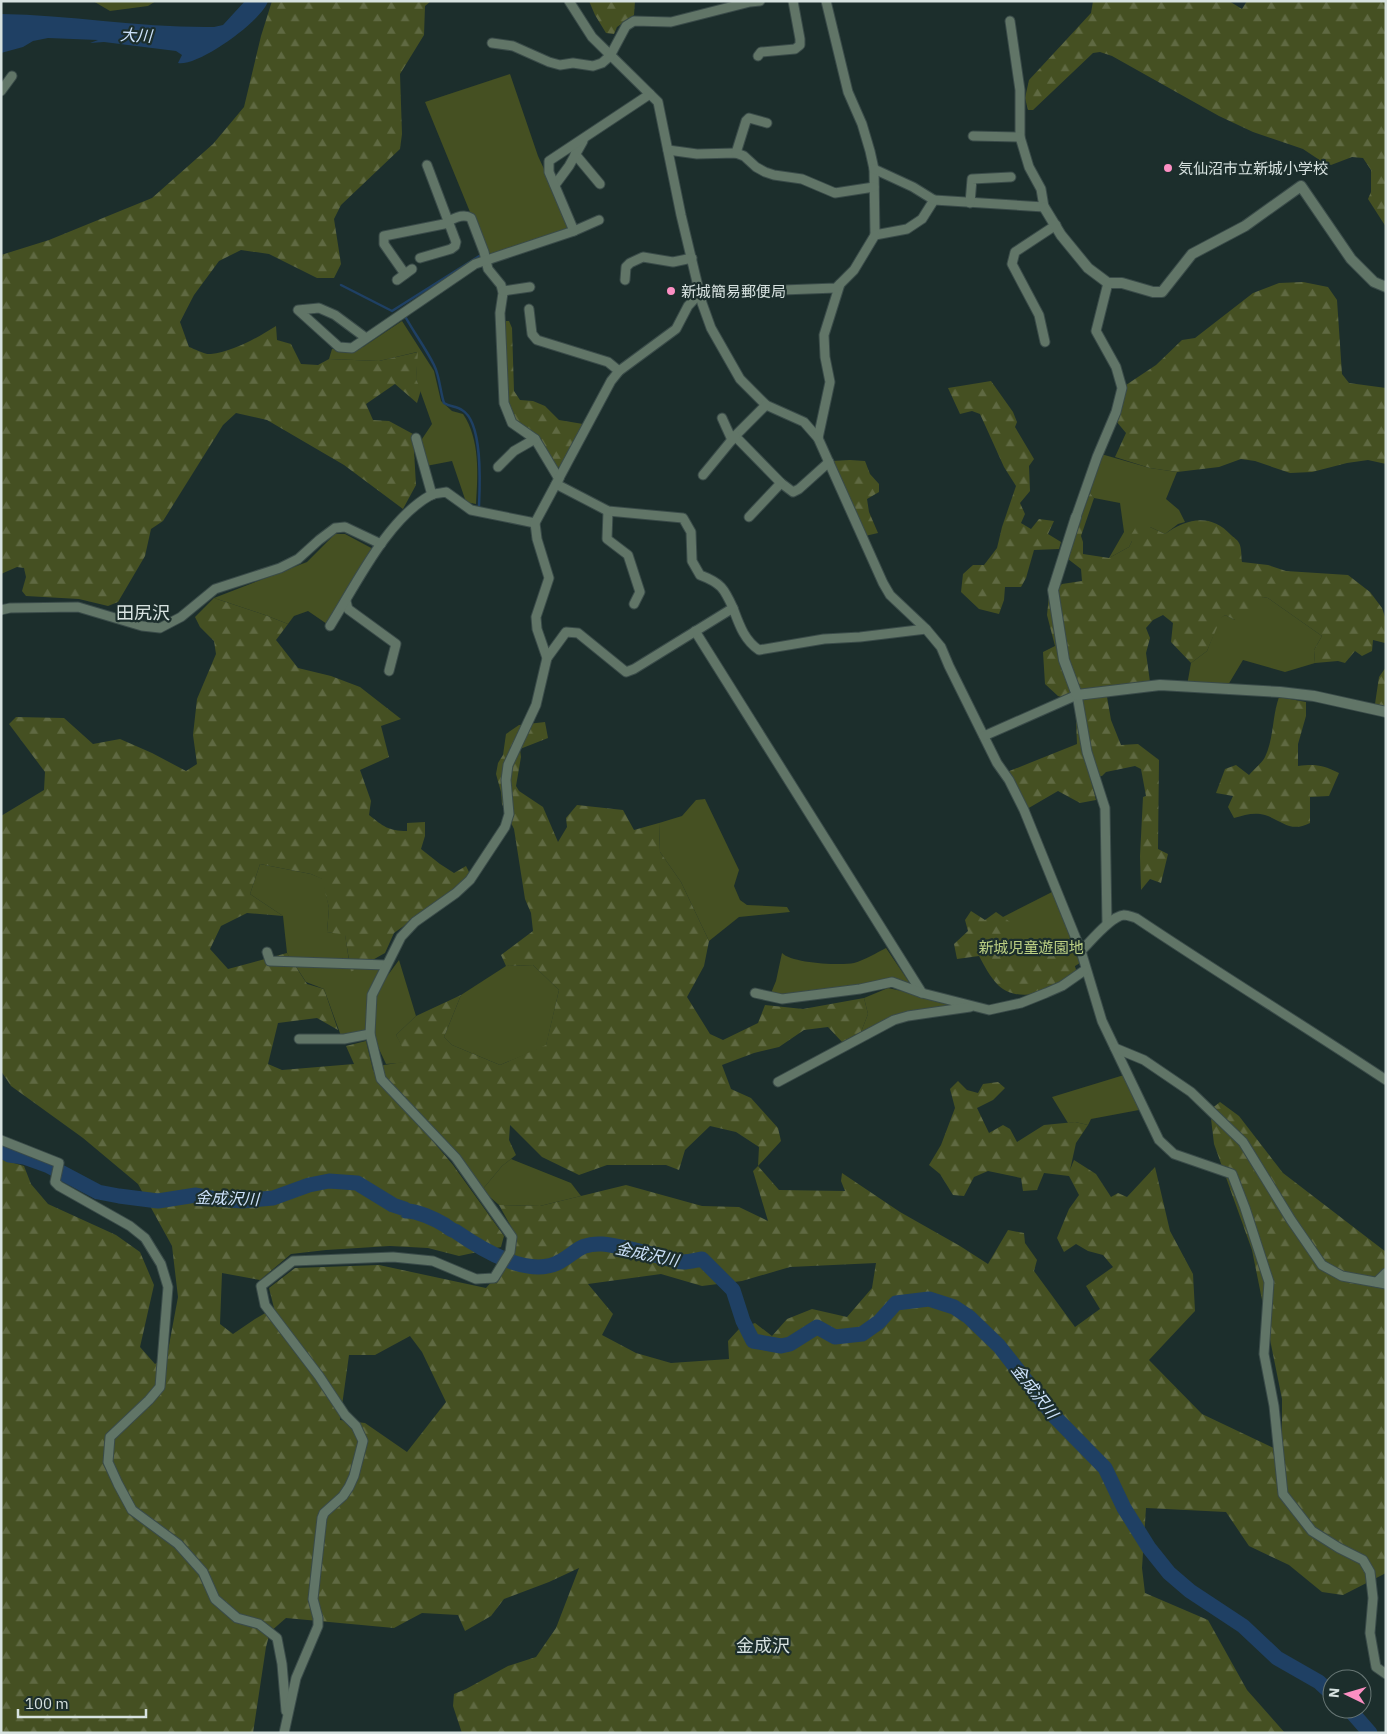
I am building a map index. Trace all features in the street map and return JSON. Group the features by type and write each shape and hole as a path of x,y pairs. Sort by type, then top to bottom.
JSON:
{"street":[{"path":"569,1 592,37 658,102 700,294 711,328 740,379 766,405 804,422 818,438 890,595 926,629 941,647 997,763 1009,780 1024,810 1081,951 1085,970 1102,1021 1158,1140 1174,1154 1232,1174 1245,1208 1268,1282 1264,1354 1274,1406 1283,1494 1312,1531 1338,1548 1363,1560 1370,1572 1373,1598 1370,1633 1376,1667 1386,1674"},
{"path":"492,44 513,46 530,55 560,65 573,63 593,66 602,63 610,56 626,26 634,21 671,22 760,1"},
{"path":"758,56 761,52 796,49 800,45 792,1"},
{"path":"547,658 537,629 536,617 548,578 537,539 535,523 611,381 619,371 676,329 688,306 700,294 836,288 854,270 875,235 874,169 862,124 848,92 826,1"},
{"path":"1010,20 1020,90 1020,137 1029,167 1041,189 1044,207 1061,235 1088,268 1108,283 1122,283 1153,292 1162,292 1192,254 1245,226 1301,186 1351,259 1374,282 1386,287"},
{"path":"1,90 12,76"},
{"path":"574,232 549,172 549,162 650,94"},
{"path":"736,153 746,120 749,118 767,123"},
{"path":"973,136 1020,137"},
{"path":"555,185 584,138"},
{"path":"668,150 697,154 736,153 744,156 765,172 802,179 835,193 874,187"},
{"path":"575,154 600,184"},
{"path":"420,258 455,246 456,242 427,165"},
{"path":"874,169 914,187 934,200 1044,207"},
{"path":"970,203 972,180 1011,178"},
{"path":"875,235 907,228 922,219 934,200"},
{"path":"405,274 384,244 384,236 444,224 464,216 471,218 484,252 488,269 501,285 503,291 500,313 504,403 512,424 535,439 557,482 608,511 683,518 691,532 692,561 700,575 712,579 725,590 744,634 752,645 759,650 824,639 860,637 926,629"},
{"path":"366,338 335,314 318,308 298,310 339,347 352,348 475,264 574,232 599,220"},
{"path":"1045,342 1039,315 1012,264 1015,252 1056,225"},
{"path":"625,280 626,267 630,263 643,258 673,262 692,258"},
{"path":"1107,923 1105,808 1087,752 1077,695 1064,660 1053,590 1097,457 1116,412 1122,388 1116,367 1096,331 1108,283"},
{"path":"818,438 830,382 825,357 824,335 840,284"},
{"path":"503,291 530,287"},
{"path":"529,309 532,334 537,340 608,362 619,371"},
{"path":"703,475 733,438 766,405"},
{"path":"722,418 733,438 793,492 829,462"},
{"path":"416,438 432,495"},
{"path":"498,466 514,451 535,439"},
{"path":"749,517 781,483"},
{"path":"330,626 394,526 432,495 446,492 471,510 535,523"},
{"path":"608,511 606,539 628,555 640,592 634,604"},
{"path":"1,610 10,608 78,607 142,626 160,628 181,617 215,589 280,568 298,559 335,528 345,527 381,544"},
{"path":"346,601 348,609 396,644 389,671"},
{"path":"284,1733 296,1678 318,1626 313,1599 322,1518 324,1513 343,1496 349,1487 354,1476 363,1441 356,1426 345,1415 319,1376 265,1306 260,1286 293,1261 393,1257 433,1260 476,1279 494,1278 510,1252 512,1237 456,1158 381,1078 370,1034 372,995 401,937 415,922 456,894 470,880 505,826 509,814 506,780 508,765 536,705 547,658 566,632 578,633 626,672 634,669 733,608"},
{"path":"695,632 922,993"},
{"path":"984,736 1077,695 1160,685 1314,696 1386,712"},
{"path":"1081,951 1107,923 1122,915 1136,918 1386,1080"},
{"path":"267,952 270,961 386,965"},
{"path":"755,993 782,999 860,989 892,982 922,993 989,1010 1021,1003 1062,986 1085,970"},
{"path":"778,1082 894,1020 908,1016 975,1006"},
{"path":"299,1039 344,1038 370,1034"},
{"path":"1115,1048 1144,1060 1191,1092 1243,1142 1291,1220 1322,1265 1342,1276 1381,1283 1386,1273"},
{"path":"1,1140 60,1163 54,1182 130,1226 145,1238 161,1264 168,1286 160,1387 110,1437 108,1462 132,1510 178,1544 203,1572 215,1598 237,1618 259,1624 277,1638 282,1664 287,1721"}],"green space":[{"path":"93,1 156,1 148,6 110,11"},
{"path":"272,1 431,1 425,6 424,35 400,74 402,134 400,149 341,205 334,219 341,264 334,278 317,278 269,254 241,250 219,261 194,295 180,322 189,347 209,354 219,353 236,347 276,326 277,340 291,344 301,364 318,365 329,359 379,361 418,352 416,379 421,390 417,403 395,384 366,404 373,420 389,421 413,434 416,485 403,509 344,465 267,420 236,413 223,425 163,521 151,529 145,556 118,602 108,606 79,599 26,596 22,591 26,577 24,568 17,567 1,574 1,255 49,240 152,198 213,144 244,107 261,36"},
{"path":"589,1 635,1 634,15 617,27 614,34 606,33"},
{"path":"1093,1 1229,1 1242,9 1247,1 1386,1 1386,227 1368,199 1371,192 1371,170 1363,158 1352,157 1331,165 1321,161 1303,149 1253,132 1219,116 1112,56 1100,52 1093,53 1033,110 1028,110 1025,98 1029,80 1091,13"},
{"path":"510,74 538,156 569,223 564,234 488,256 425,102"},
{"path":"1303,282 1328,287 1337,300 1342,374 1349,383 1386,388 1386,464 1368,460 1312,472 1290,473 1255,461 1241,459 1219,467 1177,472 1150,468 1115,457 1126,433 1116,421 1126,385 1156,365 1182,340 1195,338 1253,293 1279,283"},
{"path":"402,321 434,371 441,401 452,411 463,414 469,424 477,457 476,504 466,502 452,461 426,466 420,442 432,424 416,379 417,352 379,361 329,359 332,349 363,347"},
{"path":"506,321 509,321 512,328 514,391 520,400 533,401 545,406 559,420 583,424 561,466 557,468 515,421 506,399 504,326"},
{"path":"991,381 1013,412 1017,422 1015,427 1034,459 1029,466 1030,491 1020,503 1025,514 1021,523 1031,529 1039,519 1054,521 1048,534 1061,542 1059,549 1034,550 1026,578 1021,587 1005,587 1004,600 999,614 979,609 961,592 963,574 973,565 984,565 997,548 1016,486 1004,467 980,414 972,411 960,414 948,388"},
{"path":"1101,454 1150,468 1177,472 1166,499 1179,510 1185,522 1178,524 1165,534 1150,527 1132,541 1129,547 1109,558 1124,532 1120,503 1094,498 1090,493"},
{"path":"832,461 865,461 870,474 879,484 879,492 867,499 869,512 878,533 865,536"},
{"path":"1090,493 1094,498 1081,536 1083,554 1109,558 1129,547 1132,541 1131,535 1137,525 1150,527 1165,534 1190,521 1199,520 1215,523 1238,541 1241,547 1242,562 1268,565 1286,571 1348,575 1370,592 1382,608 1386,620 1385,643 1373,640 1372,651 1362,656 1355,651 1345,663 1338,661 1315,663 1314,650 1322,636 1268,598 1263,597 1251,622 1235,620 1225,615 1221,618 1207,651 1191,663 1171,642 1173,623 1163,615 1153,620 1146,628 1150,638 1146,653 1150,682 1064,698 1058,696 1045,684 1043,652 1055,646 1047,615 1049,595 1062,584 1082,581 1081,569 1068,559"},
{"path":"335,534 345,534 375,550 327,624 308,611 294,616 288,624 214,598 307,562"},
{"path":"1263,597 1268,598 1322,636 1314,650 1315,663 1285,672 1243,660 1228,685 1186,691 1191,663 1207,651 1220,618 1225,615 1235,620"},
{"path":"214,598 288,624 276,640 298,668 331,676 360,687 401,719 381,726 389,757 360,770 371,801 369,815 386,827 400,831 407,831 407,823 425,822 425,836 421,849 454,873 466,866 470,874 454,890 394,933 385,953 351,972 345,935 327,932 329,908 322,879 311,874 260,864 250,894 283,916 247,913 221,926 210,949 228,969 287,953 307,984 324,989 338,1030 317,1018 278,1023 268,1064 282,1070 354,1064 346,1046 366,1041 373,1070 453,1165 504,1236 501,1247 459,1256 428,1248 390,1246 326,1250 291,1254 260,1280 222,1273 220,1324 233,1334 274,1308 269,1288 295,1268 379,1265 486,1288 514,1256 513,1230 499,1205 540,1206 626,1185 702,1206 739,1207 768,1221 753,1171 758,1166 779,1190 845,1191 841,1181 842,1173 900,1212 988,1264 1008,1230 1024,1233 1025,1243 1037,1260 1034,1271 1075,1327 1100,1309 1086,1286 1113,1267 1103,1255 1088,1251 1076,1244 1064,1252 1057,1238 1069,1209 1079,1195 1069,1176 1044,1173 1037,1190 1023,1191 1021,1178 988,1171 974,1177 964,1196 953,1195 940,1174 929,1165 941,1145 955,1108 950,1089 958,1081 967,1090 978,1093 983,1084 998,1082 1005,1088 993,1100 977,1108 989,1133 1003,1125 1010,1129 1017,1142 1044,1125 1075,1122 1088,1125 1076,1143 1070,1170 1074,1160 1096,1174 1111,1197 1118,1193 1127,1197 1155,1167 1170,1231 1193,1274 1195,1311 1149,1360 1202,1414 1282,1452 1282,1399 1252,1250 1214,1144 1210,1110 1220,1102 1239,1116 1283,1173 1386,1252 1386,1573 1343,1595 1322,1592 1289,1565 1249,1546 1226,1512 1146,1508 1142,1568 1145,1593 1208,1620 1247,1690 1285,1733 462,1733 453,1706 454,1694 508,1666 536,1657 556,1628 579,1568 504,1599 491,1616 465,1631 458,1615 422,1613 394,1628 286,1618 270,1632 253,1733 1,1733 1,1160 24,1166 31,1184 48,1204 116,1235 140,1252 154,1285 140,1347 155,1364 167,1356 178,1297 172,1246 138,1184 83,1138 11,1086 1,1071 1,816 44,790 45,772 9,724 16,717 64,718 93,744 120,739 186,771 197,764 193,735 197,699 216,654 214,641 200,627 195,617","holes":["876,1263 872,1288 847,1317 812,1309 787,1319 772,1336 755,1323 739,1329 728,1341 729,1359 671,1363 636,1353 602,1335 613,1314 588,1284 661,1274 702,1286 742,1281 790,1267","410,1336 422,1352 446,1402 407,1452 365,1423 340,1420 349,1355 375,1355"]},
{"path":"1386,667 1386,707 1375,704 1379,677"},
{"path":"1100,693 1107,697 1111,720 1121,745 1138,744 1159,760 1158,849 1168,854 1161,883 1150,879 1141,890 1140,856 1143,797 1146,796 1141,769 1135,766 1106,772 1102,776 1090,777 1096,800 1080,803 1058,791 1027,809 1007,772 1077,744 1075,698"},
{"path":"1279,697 1306,702 1306,716 1298,744 1298,766 1319,766 1339,773 1329,796 1310,797 1310,823 1297,827 1287,825 1261,814 1250,814 1234,818 1228,807 1233,796 1216,793 1225,769 1236,765 1249,775 1264,759 1270,742"},
{"path":"545,722 548,738 520,749 521,757 516,786 519,791 543,807 558,842 567,827 566,818 577,805 623,810 634,830 659,823 660,852 681,882 709,941 704,966 687,997 710,1034 723,1040 758,1023 765,1005 803,1009 864,998 868,1014 861,1032 842,1042 828,1027 804,1030 779,1047 754,1053 722,1065 731,1089 751,1098 778,1128 781,1141 758,1166 759,1147 736,1132 710,1126 685,1150 679,1170 666,1165 607,1165 579,1175 542,1157 510,1125 509,1140 516,1155 502,1166 482,1190 380,1074 378,1066 409,1061 396,1035 416,1016 461,995 444,1037 452,1045 500,1065 546,1045 559,990 533,965 506,966 501,955 533,931 531,913 525,899 514,829 502,804 496,774 498,763 503,755 506,734 519,725"},
{"path":"705,799 739,870 734,886 740,900 747,905 787,907 790,912 739,917 709,941 681,882 660,852 659,823 682,816 696,800"},
{"path":"260,864 311,874 323,879 329,908 327,932 345,934 349,961 291,960 287,953 283,916 250,894"},
{"name":"新城児童遊園地","path":"1054,891 1080,963 1049,982 1024,990 1001,918"},
{"path":"971,911 985,920 996,912 1013,924 1020,964 1054,954 1072,956 1079,980 1049,991 1027,995 1007,991 995,982 979,956 957,959 954,944 968,931 965,920"},
{"path":"886,948 911,985 841,989 783,996 771,993 776,981 782,953 805,961 847,964 862,960"},
{"path":"399,960 416,1016 396,1035 411,1062 386,1064 373,1036 374,994"},
{"path":"295,965 361,966 382,969 367,1032 341,1036 324,989 306,982"},
{"path":"533,965 559,990 546,1046 500,1065 452,1045 444,1037 461,995 506,966"},
{"path":"888,988 960,1004 895,1016 861,1032 868,1014 864,998"},
{"path":"1124,1075 1139,1110 1091,1119 1088,1125 1075,1122 1068,1123 1052,1097"},
{"path":"511,1159 571,1183 581,1196 540,1206 499,1205 482,1190 502,1166"}],"water":[{"name":"大川","path":"245,1 268,1 255,19 229,41 200,58 187,62 178,63 182,55 176,51 104,42 90,43 98,40 48,38 33,41 23,47 1,53 1,14 160,26 214,27 223,25"}],"waterway":[{"path":"341,285 392,311 481,255"},
{"path":"406,318 434,365 438,374 444,403 462,410 469,417 474,427 479,454 479,506"},
{"name":"金成沢川","path":"1,1150 9,1155 24,1157 49,1166 98,1192 158,1201 196,1195 242,1201 273,1198 309,1185 329,1181 357,1183 393,1205 436,1220 478,1246 521,1265 549,1266 561,1261 579,1249 595,1244 627,1248 679,1262 702,1259 733,1290 743,1321 753,1341 781,1346 790,1344 817,1327 835,1337 862,1334 879,1322 896,1303 929,1299 954,1307 969,1317 999,1346 1053,1415 1105,1468 1124,1508 1149,1548 1169,1573 1190,1591 1243,1626 1277,1658 1322,1685"},
{"name":"金成沢川","path":"1358,1719 1370,1733"}],"place":[{"name":"気仙沼市立新城小学校","path":"1168,168"},
{"name":"新城簡易郵便局","path":"671,291"}],"district":[{"name":"田尻沢","path":"143,612"},
{"name":"金成沢","path":"763,1645"}]}
